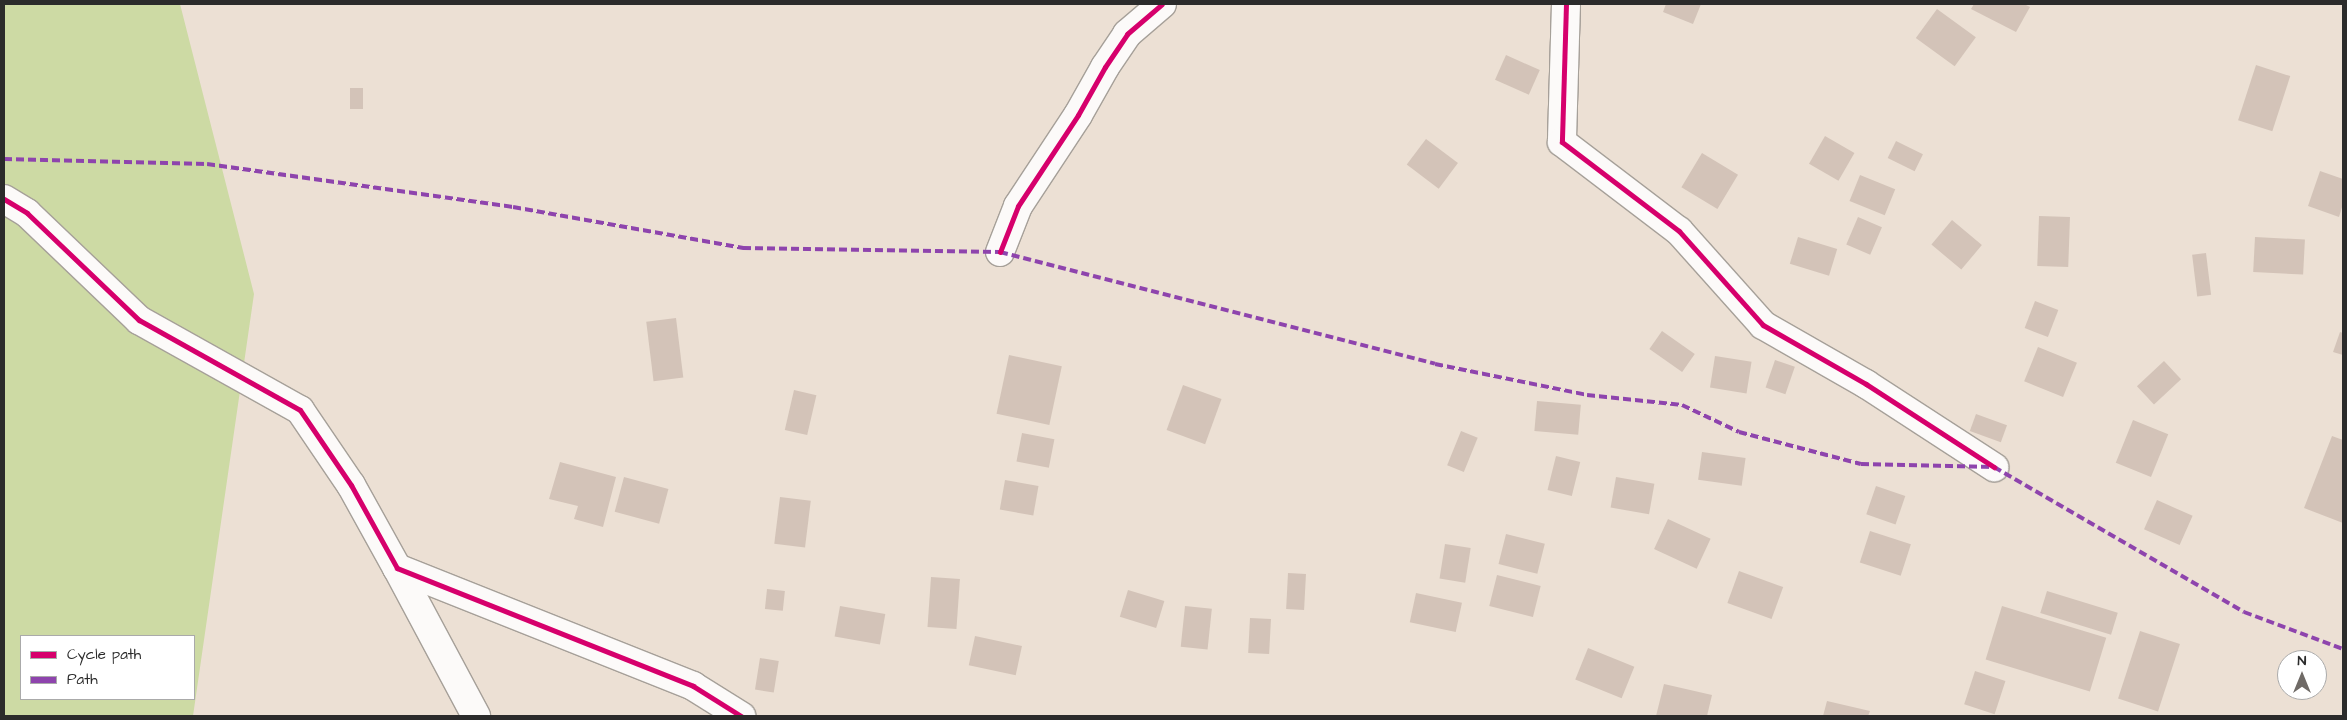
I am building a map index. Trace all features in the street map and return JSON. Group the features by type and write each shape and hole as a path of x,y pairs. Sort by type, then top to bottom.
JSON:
{"street":[{"path":"1000,252 1018,206 1078,116 1105,67 1127,34 1162,4"},
{"path":"1566,4 1562,142 1679,231 1763,325 1866,384 1994,467"},
{"path":"4,199 27,213 139,320 300,410 351,485 476,716"},
{"path":"397,568 693,686 741,716"}],"green space":[{"path":"4,4 180,4 254,294 193,716 4,716"}],"building":[{"path":"1666,4 1701,4 1693,24 1663,12"},
{"path":"1974,4 2024,4 2030,7 2016,32 1971,9"},
{"path":"1937,9 1976,37 1955,66 1916,38"},
{"path":"1506,55 1540,70 1529,95 1495,80"},
{"path":"2256,65 2290,76 2272,131 2238,120"},
{"path":"350,88 363,88 363,109 350,109"},
{"path":"1825,136 1854,153 1838,181 1809,164"},
{"path":"1426,139 1458,163 1439,189 1407,165"},
{"path":"1896,141 1923,154 1915,171 1888,158"},
{"path":"1702,153 1738,175 1717,209 1681,187"},
{"path":"2320,171 2343,179 2343,204 2339,217 2308,206"},
{"path":"1860,175 1895,189 1885,215 1850,201"},
{"path":"2039,216 2070,217 2068,267 2037,266"},
{"path":"1858,217 1882,227 1870,255 1846,245"},
{"path":"1952,220 1982,245 1961,270 1931,245"},
{"path":"1798,237 1837,249 1829,276 1790,264"},
{"path":"2255,237 2305,240 2303,275 2253,272"},
{"path":"2206,253 2211,295 2197,296 2192,255"},
{"path":"2035,301 2058,310 2048,337 2025,328"},
{"path":"676,318 683,378 654,381 646,322"},
{"path":"1662,331 1695,354 1682,372 1649,349"},
{"path":"2340,332 2343,333 2343,355 2333,352"},
{"path":"2038,347 2077,363 2063,397 2024,381"},
{"path":"1009,355 1062,366 1049,425 997,414"},
{"path":"1715,356 1752,362 1747,393 1710,388"},
{"path":"1775,360 1795,367 1785,394 1766,387"},
{"path":"2164,361 2181,379 2154,405 2137,386"},
{"path":"1183,385 1222,399 1205,444 1167,430"},
{"path":"794,390 816,395 807,435 785,430"},
{"path":"1537,401 1581,405 1578,435 1534,431"},
{"path":"1976,414 2007,425 2001,442 1970,431"},
{"path":"2133,420 2168,434 2151,477 2116,463"},
{"path":"1461,431 1478,438 1464,472 1447,465"},
{"path":"1022,433 1054,439 1049,468 1016,461"},
{"path":"2332,436 2343,440 2343,523 2304,508"},
{"path":"1702,452 1746,458 1742,486 1698,480"},
{"path":"1556,456 1580,462 1572,496 1548,490"},
{"path":"560,462 616,477 603,527 574,519 578,506 549,499"},
{"path":"624,477 668,489 659,524 615,512"},
{"path":"1616,477 1654,484 1649,514 1611,508"},
{"path":"1005,480 1038,486 1033,515 1000,510"},
{"path":"1876,486 1905,496 1896,524 1866,514"},
{"path":"780,497 811,501 805,547 774,544"},
{"path":"2157,500 2193,516 2180,545 2144,529"},
{"path":"1668,519 1711,539 1697,569 1654,549"},
{"path":"1870,531 1911,544 1901,576 1860,562"},
{"path":"1506,534 1545,544 1537,574 1499,564"},
{"path":"1445,544 1471,548 1465,583 1440,579"},
{"path":"1739,571 1783,587 1772,619 1727,603"},
{"path":"1288,573 1306,574 1304,610 1286,609"},
{"path":"1497,575 1541,586 1533,617 1489,606"},
{"path":"931,577 960,579 956,629 928,627"},
{"path":"767,589 785,591 783,611 765,609"},
{"path":"1128,590 1164,601 1156,628 1120,617"},
{"path":"2047,591 2118,613 2111,635 2040,613"},
{"path":"1416,593 1462,603 1456,632 1410,622"},
{"path":"840,606 885,614 880,645 835,637"},
{"path":"1185,606 1212,609 1208,650 1181,647"},
{"path":"2002,606 2106,638 2090,691 1986,660"},
{"path":"1250,618 1271,619 1269,654 1248,653"},
{"path":"2140,631 2180,644 2158,712 2118,699"},
{"path":"975,636 1022,646 1016,675 969,665"},
{"path":"1588,648 1634,667 1622,698 1575,680"},
{"path":"760,658 779,661 774,693 755,690"},
{"path":"1975,671 2005,681 1995,714 1964,704"},
{"path":"1664,684 1712,695 1707,716 1656,716"},
{"path":"1827,701 1870,711 1868,716 1823,716"}],"marked path":[{"path":"4,159 207,164 513,207 743,248 1000,252 1435,364 1587,395 1682,405 1739,432 1861,464 1994,467 2244,612 2343,649"}],"cycle path":[{"path":"1000,252 1018,206 1078,115 1105,67 1127,34 1162,4"},
{"path":"1566,4 1562,142 1679,231 1763,325 1866,384 1994,467"},
{"path":"4,199 27,213 139,320 300,410 351,485 397,568 693,686 741,716"}]}
